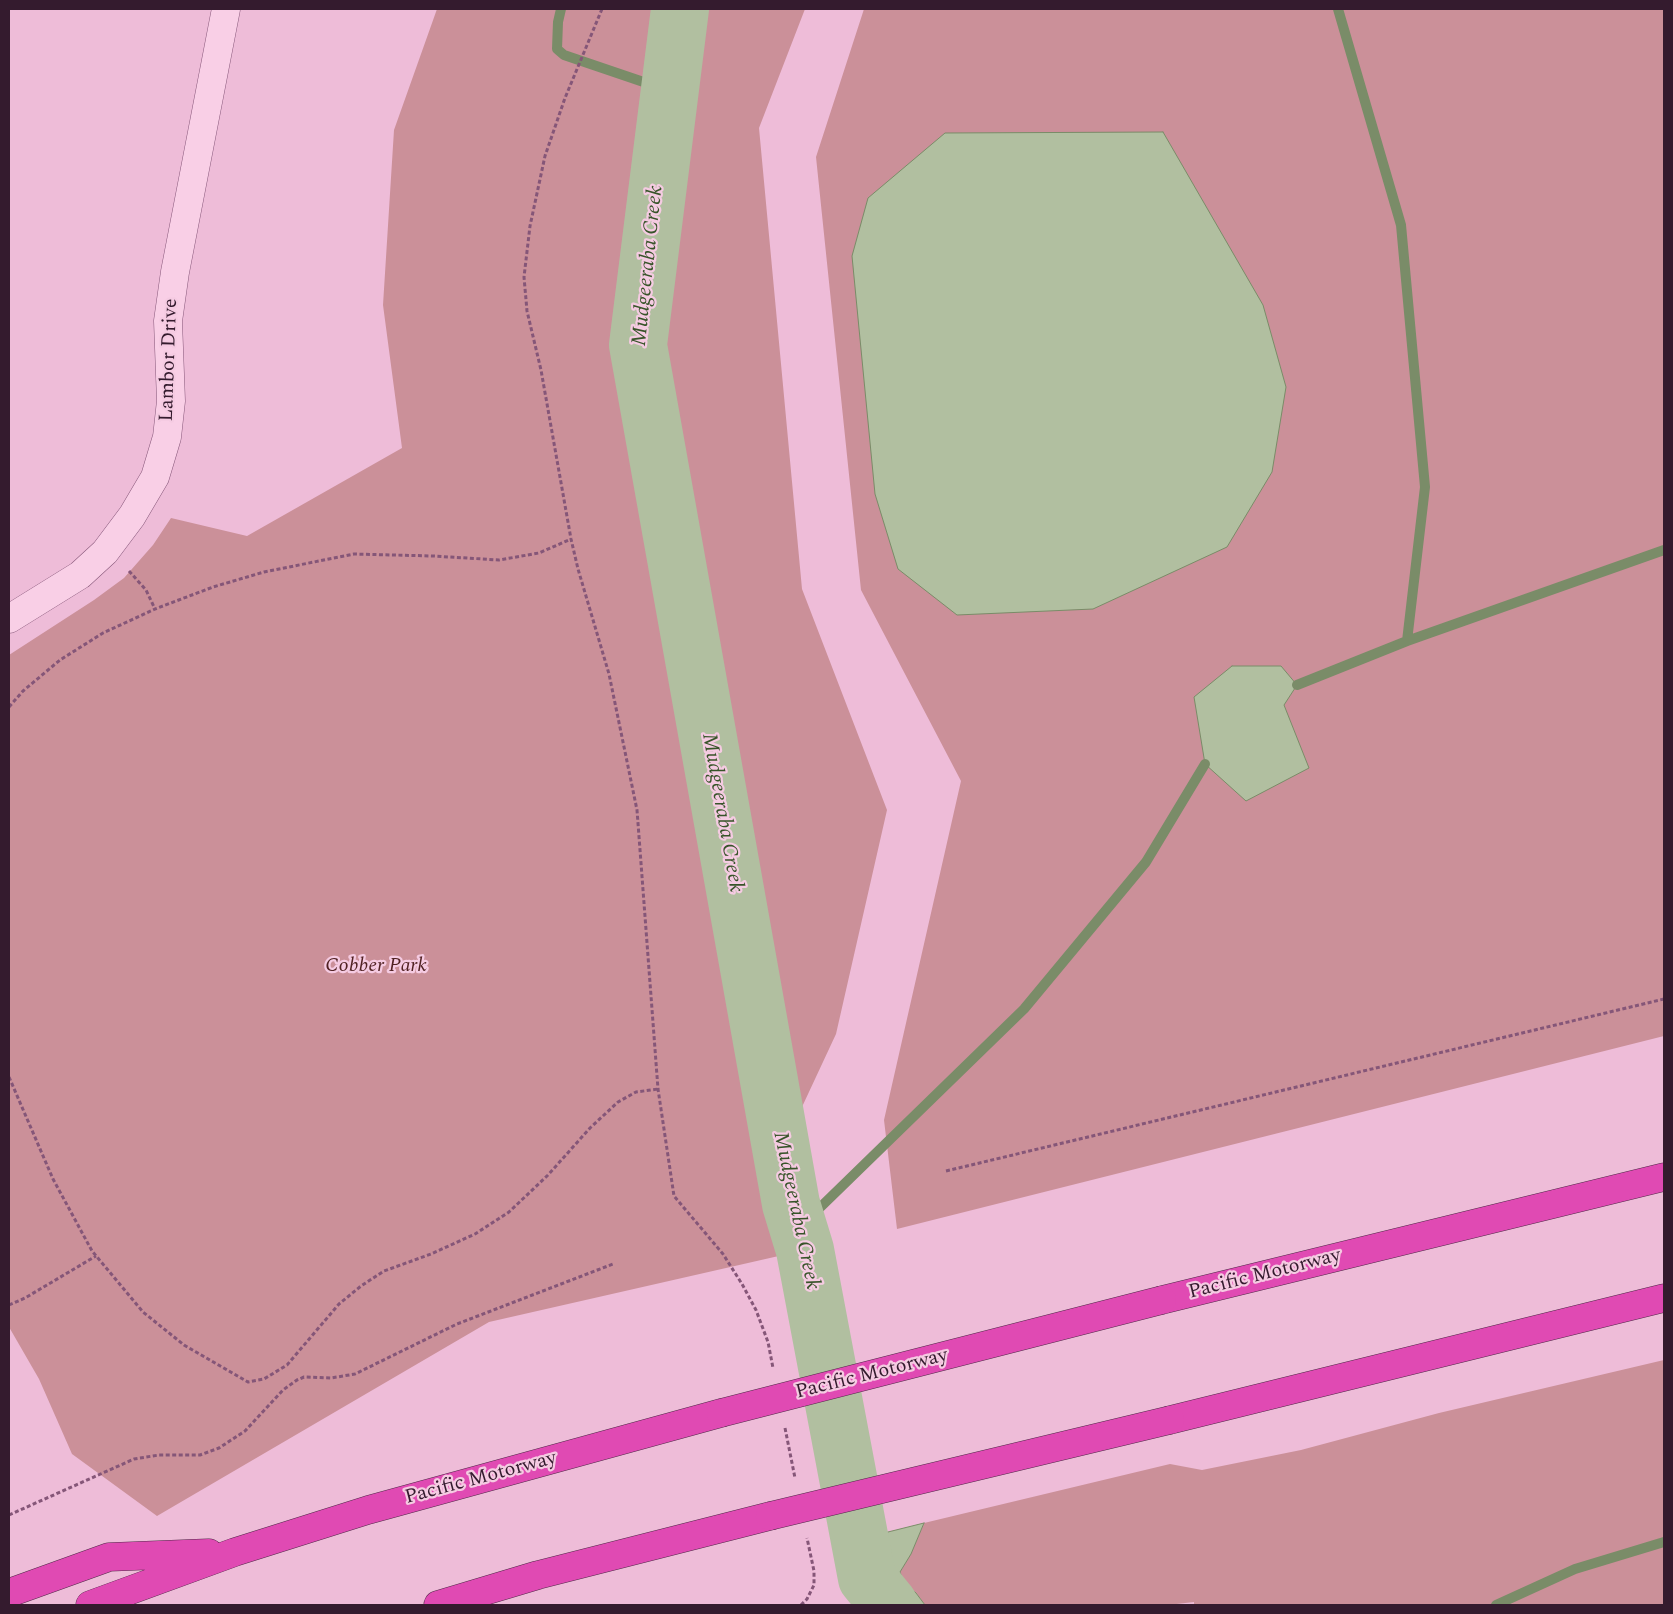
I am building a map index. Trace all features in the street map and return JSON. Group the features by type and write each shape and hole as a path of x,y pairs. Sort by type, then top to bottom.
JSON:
{"highway":[{"name":"Pacific Motorway","path":"90,1605 235,1552 368,1510 721,1414 1162,1300 1664,1177"},
{"path":"438,1605 538,1575 770,1516 1664,1298"},
{"path":"9,1593 109,1557 235,1552"}],"street":[{"name":"Lambor Drive","path":"9,619 80,575 105,552 132,516 154,477 167,437 171,401 168,320 175,272 226,9"}],"path":[{"path":"602,9 588,47 574,75 545,156 530,226 524,277 527,311 541,370 580,579 609,674 637,810 658,1089 674,1196 723,1254 742,1284 756,1310 768,1342 774,1370"},
{"path":"9,707 23,690 60,660 103,633 155,609 213,587 264,572 354,554 499,560 539,553 571,538"},
{"path":"105,552 140,581 155,609"},
{"path":"946,1171 1664,999"},
{"path":"9,1077 53,1180 96,1256 143,1312 184,1345 248,1382 264,1379 287,1365 340,1304 360,1286 384,1271 431,1254 475,1234 509,1212 548,1174 590,1128 618,1102 636,1092 658,1089"},
{"path":"9,1305 25,1298 96,1256"},
{"path":"9,1515 134,1459 159,1455 200,1455 219,1448 245,1431 283,1390 297,1380 304,1377 331,1378 355,1374 457,1324 613,1264"},
{"path":"783,1418 796,1485"},
{"path":"800,1605 807,1599 814,1584 814,1571 806,1533"}],"green space":[{"name":"Cobber Park","path":"437,9 805,9 759,128 802,589 887,810 836,1034 781,1152 791,1204 805,1250 489,1322 157,1516 72,1454 39,1379 9,1327 9,655 94,600 124,578 153,545 171,518 247,536 402,448 383,305 394,130"},
{"path":"864,9 1664,9 1664,1036 897,1229 884,1120 961,781 861,590 816,157"},
{"path":"1664,1360 1664,1605 1194,1605 1194,1602 1168,1605 925,1605 916,1593 904,1583 900,1572 911,1553 924,1523 1170,1464 1202,1470 1301,1450 1439,1413"}],"shaded area":[{"path":"1163,132 1263,305 1286,387 1272,472 1227,547 1093,609 957,615 898,569 875,494 852,256 868,198 945,133"},
{"path":"1232,666 1281,666 1297,685 1284,705 1309,768 1246,801 1205,764 1194,697"},
{"path":"924,1523 911,1554 900,1572 904,1583 916,1593 925,1605 858,1605 840,1580 840,1544"}],"waterway":[{"path":"561,9 558,22 557,49 564,55 670,91"},
{"name":"Mudgeeraba Creek","path":"680,9 638,345 791,1204 805,1250 867,1578 889,1605"},
{"path":"1297,685 1407,641 1425,487 1401,225 1338,9"},
{"path":"1407,641 1664,550"},
{"path":"799,1228 1024,1009 1146,862 1205,764"},
{"path":"1496,1605 1575,1569 1664,1542"}]}
